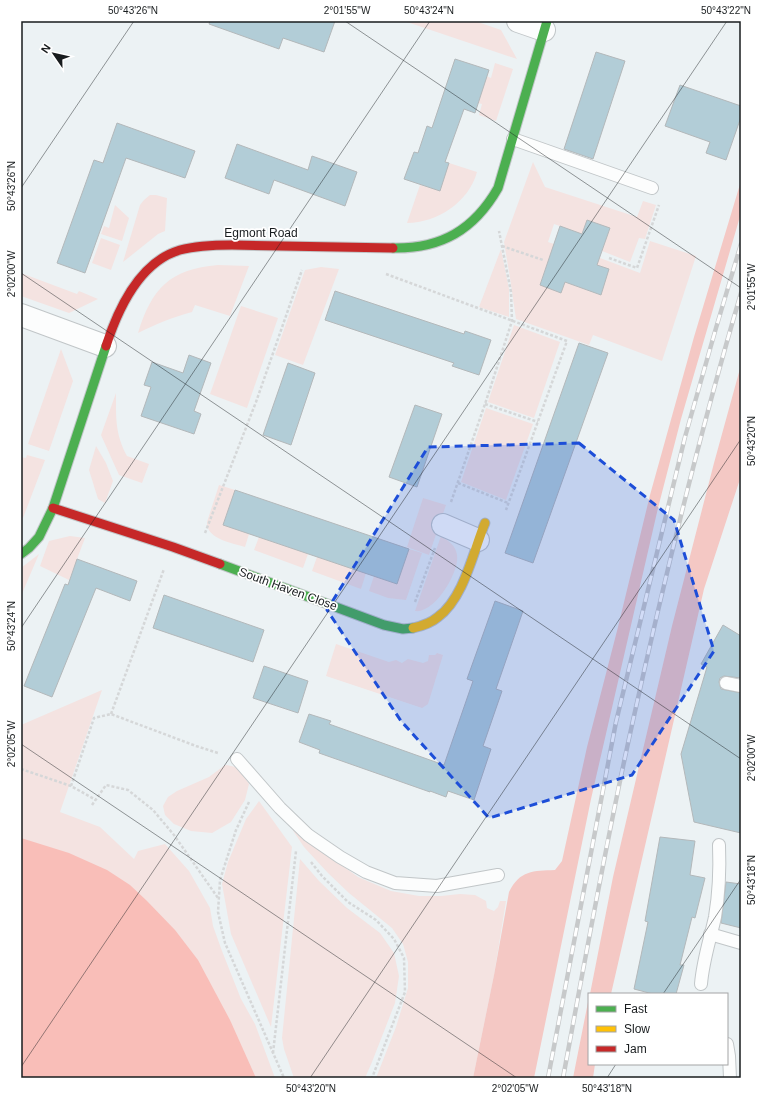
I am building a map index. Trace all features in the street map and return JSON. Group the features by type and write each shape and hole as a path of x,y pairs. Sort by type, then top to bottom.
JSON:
{"street":[{"path":"518,21 545,25"},
{"name":"Egmont Road","path":"21,554 39,537 53,508 105,346 121,305 139,280 165,258 181,250 214,244 399,248 426,246 442,242 454,236 485,208 498,188 545,25"},
{"path":"21,315 105,346"},
{"name":"South Haven Close","path":"53,508 173,546 384,625 404,629 429,624 445,613 457,597 467,574 481,531"},
{"path":"443,525 481,531"}],"lane":[{"path":"513,139 652,188"},
{"path":"726,683 741,686"},
{"path":"237,759 280,808 308,834 340,857 366,872 395,883 437,886 498,875"},
{"path":"701,984 703,964 715,916 720,873 719,846"},
{"path":"710,934 741,943"},
{"path":"728,1050 730,1078"}],"path":[{"path":"404,629 422,584 458,483 512,321 511,292 492,197"},
{"path":"609,258 637,268 661,199"},
{"path":"111,714 137,640 173,546 204,534 256,402 310,245"},
{"path":"502,246 543,260"},
{"path":"383,273 567,341 505,512 481,531"},
{"path":"485,404 538,422"},
{"path":"458,483 508,503"},
{"path":"71,786 94,718 111,714 196,746 237,759"},
{"path":"21,769 71,786 96,800"},
{"path":"92,804 106,786 128,790 153,810 174,835 219,898"},
{"path":"249,801 236,830 220,880 218,912 226,944 284,1078"},
{"path":"273,1053 297,844"},
{"path":"307,858 322,876 348,902 376,920 394,939 404,958 406,992 372,1078"}],"highlighted area":[{"path":"579,443 674,520 714,651 632,775 489,818 401,721 327,610 428,447"}],"shaded area":[{"path":"404,21 475,21 501,30 517,59"},
{"path":"495,63 513,69 496,121 479,115 482,104 478,103 486,76 491,78"},
{"path":"533,162 545,187 637,217 643,201 656,205 645,239 639,238 630,262 602,251 610,228 587,220 582,234 554,224 548,242 554,244 540,285 561,292 565,282 600,295 609,269 597,265 600,258 640,273 650,241 696,256 662,361 593,335 589,345 516,319 504,242"},
{"path":"449,163 477,172 467,193 450,209 440,215 418,222 407,223 420,185 440,191"},
{"path":"741,181 741,213 681,419 658,508 591,799 534,1078 473,1078 509,892 518,879 528,873 555,870 562,861 587,747 650,495 694,337"},
{"path":"150,195 167,198 165,231 158,234 123,262 140,205"},
{"path":"115,205 129,218 122,241 101,234 104,226 109,228"},
{"path":"101,238 120,245 111,270 92,263"},
{"path":"501,249 509,289 509,317 479,307"},
{"path":"218,265 249,266 230,316 195,305 192,312 165,321 138,333 143,317 150,304 165,284 175,276 187,271 201,267"},
{"path":"321,267 339,269 303,365 275,355 305,270"},
{"path":"21,273 77,294 79,291 98,299 69,313 21,296"},
{"path":"241,306 278,318 247,408 210,394"},
{"path":"514,325 560,342 534,418 488,402"},
{"path":"61,349 73,381 49,451 28,444"},
{"path":"741,365 741,476 704,589 611,993 590,993 613,877 672,626"},
{"path":"116,393 118,433 123,448 127,456 149,464 142,483 119,475 101,435"},
{"path":"486,408 533,424 506,500 461,482"},
{"path":"96,446 106,463 113,481 105,503 98,499 89,470"},
{"path":"27,455 45,460 23,518 21,516 21,457 26,458"},
{"path":"219,485 235,490 223,525 249,534 245,547 227,542 215,536 208,528 207,522"},
{"path":"423,498 446,505 429,555 407,547"},
{"path":"70,536 85,538 69,580 40,566 49,541"},
{"path":"441,536 446,539 455,549 457,562 455,571 445,590 438,599 423,610 415,611"},
{"path":"259,537 308,554 303,568 254,550"},
{"path":"409,549 422,553 406,600 388,598 369,591 374,576 397,584"},
{"path":"39,554 21,596 21,568"},
{"path":"317,557 366,573 361,589 312,571"},
{"path":"336,644 389,662 396,660 402,663 408,659 423,663 428,661 429,655 435,655 437,653 443,655 428,704 422,708 326,676"},
{"path":"102,690 60,812 100,827 134,859 138,851 165,844 189,871 210,908 213,926 222,951 241,999 255,1024 275,1078 21,1078 21,725"},
{"path":"225,765 237,769 242,773 249,784 245,800 231,822 212,833 191,831 174,824 165,815 163,806 168,797 177,791 209,777"},
{"path":"259,801 292,847 271,1027 231,934 222,884 228,862 246,819"},
{"path":"292,829 358,877 391,891 419,896 460,894 475,895 486,901 487,908 494,911 498,907 500,901 506,901 494,975 473,1078 376,1078 396,1027 408,988 408,962 403,944 392,928 349,893 328,873 304,847"},
{"path":"21,838 69,853 107,870 130,885 147,901 175,930 198,960 230,1020 256,1078 21,1078"},
{"path":"300,859 319,881 347,908 380,933 394,953 399,976 395,1003 365,1078 294,1078 284,1049 282,1038"},
{"path":"588,1002 588,1065 595,1065 593,1078 573,1078"}],"building":[{"path":"210,21 335,21 324,52 283,38 279,49 209,24"},
{"path":"596,52 625,61 593,159 564,149"},
{"path":"455,59 489,70 475,113 464,109 445,162 449,163 440,191 404,179 414,152 418,153 427,126 432,128"},
{"path":"680,85 741,106 741,117 726,160 706,153 710,142 665,126"},
{"path":"117,123 195,151 185,178 126,158 85,273 57,263 94,160 103,163"},
{"path":"237,144 308,170 312,156 357,172 345,206 274,180 269,194 225,178"},
{"path":"587,220 610,228 597,265 609,269 601,295 565,282 561,293 540,285 560,226 582,234"},
{"path":"335,291 464,334 465,331 491,340 479,375 452,366 454,363 325,320"},
{"path":"579,343 608,353 533,563 505,553"},
{"path":"189,355 211,363 194,411 201,414 194,434 141,416 151,387 144,385 152,362 183,373"},
{"path":"288,363 315,373 291,445 263,435"},
{"path":"415,405 442,414 417,487 389,477"},
{"path":"235,490 409,549 397,584 223,525"},
{"path":"77,559 137,581 130,601 96,588 52,697 24,686 65,584 68,585"},
{"path":"164,595 264,630 253,662 153,628"},
{"path":"495,601 523,611 496,689 502,691 483,746 491,749 474,800 448,791 446,797 430,792 319,753 320,750 299,742 309,714 331,721 329,724 444,765 473,681 467,679"},
{"path":"723,625 741,636 741,678 724,676 720,678 719,682 721,689 741,693 741,833 694,822 681,754 707,667 701,664"},
{"path":"264,666 308,681 298,713 253,698"},
{"path":"660,837 695,841 690,875 705,878 695,918 692,917 680,965 684,965 676,993 649,993 634,989 648,922 645,921"},
{"path":"726,882 741,884 741,928 721,923"}],"railway":[{"path":"548,1078 616,722 685,437 741,244"},
{"path":"563,1078 622,769 644,671 696,454 741,293"}],"traffic: fast":[{"path":"393,248 426,245 441,241 467,226 489,203 498,188 547,21"},
{"path":"21,554 39,537 53,508 106,346"},
{"path":"220,564 384,625 403,629 413,628"}],"traffic: slow":[{"path":"413,628 426,624 435,619 447,609 455,598 467,574 485,523"}],"traffic: jam":[{"path":"106,346 124,303 142,276 153,265 166,256 180,250 226,245 393,248"},
{"path":"53,508 220,564"}]}
